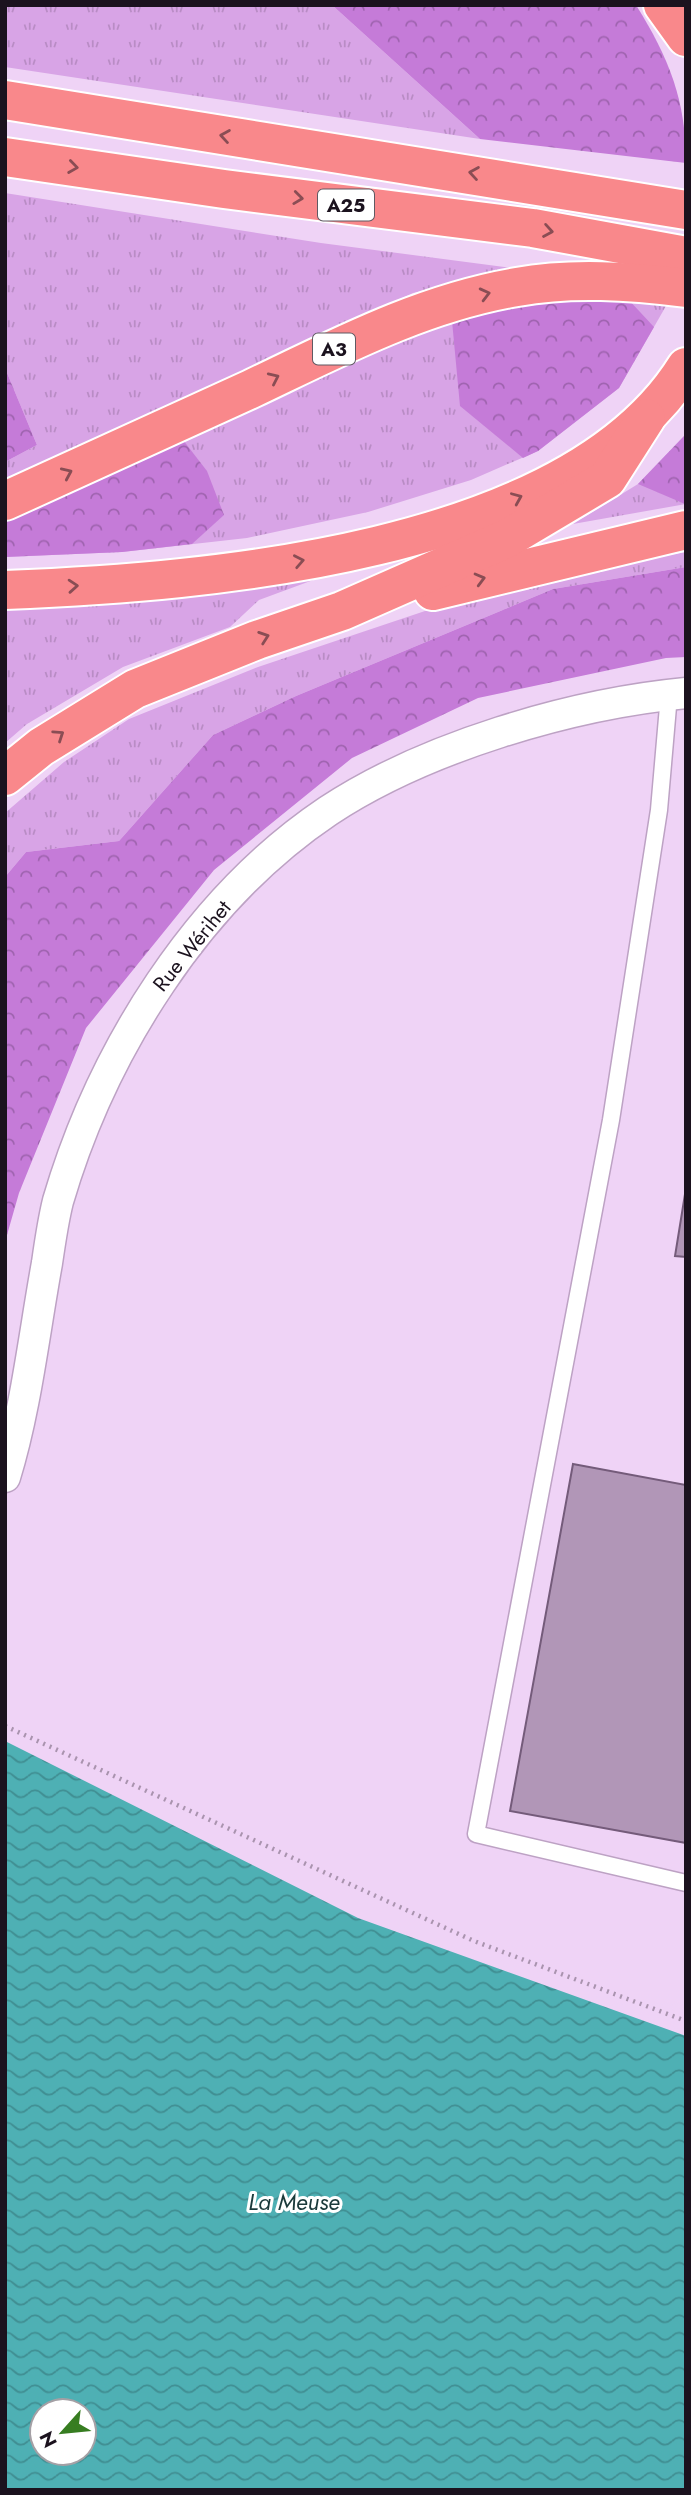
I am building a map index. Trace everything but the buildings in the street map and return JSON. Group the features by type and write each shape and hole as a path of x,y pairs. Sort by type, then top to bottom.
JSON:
{"highway":[{"path":"663,5 686,37"},
{"name":"A25","path":"5,100 686,210"},
{"name":"A25","path":"5,157 224,189 533,228 686,257"},
{"name":"A3","path":"5,502 359,337 445,304 498,291 554,282 642,283 686,288"},
{"path":"5,776 51,740 135,689 257,640 342,611 508,538 607,479 646,418 680,377"},
{"path":"5,590 236,571 330,555 414,534 484,511 593,461 646,418"},
{"path":"342,611 686,530"}],"street":[{"name":"Rue Wérihet","path":"5,1477 58,1203 83,1127 114,1061 152,994 204,924 263,864 328,811 406,769 487,737 576,710 677,694"}],"lane":[{"path":"677,694 611,1120 476,1834 686,1882"}],"path":[{"path":"5,1726 474,1941 686,2021"}],"green space":[{"path":"5,5 332,5 480,139 5,67"},
{"path":"332,5 636,5 658,43 673,80 683,119 686,163 480,139"},
{"path":"5,193 321,243 520,269 413,293 5,481 5,462 37,445 5,368"},
{"path":"553,296 670,299 619,388 538,451 471,480 368,512 247,538 122,552 5,557 183,440 429,327"},
{"path":"553,296 627,298 654,327 619,388 538,451 523,458 460,406 452,321"},
{"path":"5,368 37,445 5,462"},
{"path":"686,434 686,504 573,524 638,484"},
{"path":"686,434 686,504 685,504 638,484"},
{"path":"183,440 207,471 224,515 192,544 122,552 5,557 5,519"},
{"path":"686,552 686,567 553,589 296,696 213,735 119,841 26,852 5,877 5,813 64,762 129,719 258,667 428,610 572,572"},
{"path":"686,567 686,657 666,658 478,698 352,758 214,870 86,1028 19,1193 5,1242 5,877 26,852 119,841 213,735 296,696 553,589"},
{"path":"343,569 259,600 230,627 123,667 27,724 5,743 5,604"}],"water":[{"name":"La Meuse","path":"5,1741 358,1918 686,2036 686,2490 5,2490"}]}
